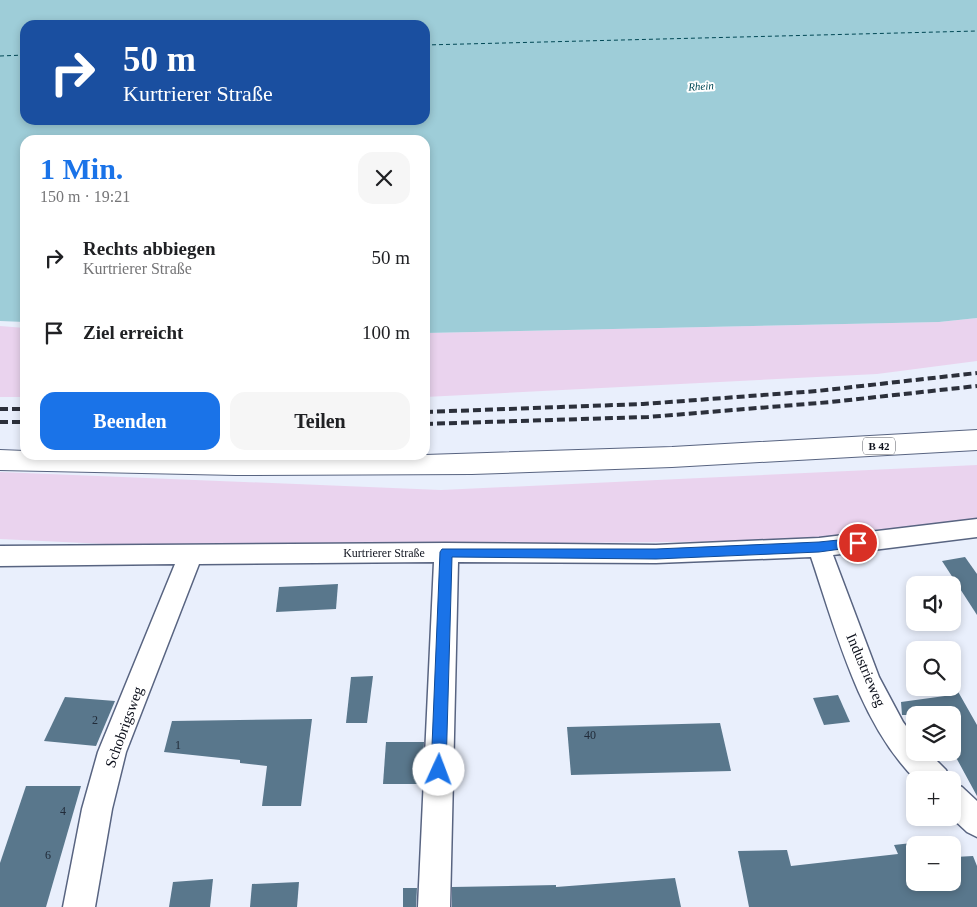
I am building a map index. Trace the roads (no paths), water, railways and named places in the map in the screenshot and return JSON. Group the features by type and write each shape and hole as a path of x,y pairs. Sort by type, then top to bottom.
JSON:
{"main road":[{"name":"B 42","path":"0,460 106,464 311,466 474,464 630,459 977,440"}],"street":[{"name":"Kurtrierer Straße","path":"0,556 446,552 656,554 819,547 977,528"},
{"name":"Industrieweg","path":"819,547 862,665 882,709 909,753 927,771"},
{"path":"434,907 446,552"},
{"name":"Schobrigsweg","path":"79,907 97,809 112,752 191,553"},
{"path":"961,806 977,822"}],"water":[{"name":"Rhein","path":"0,0 977,0 977,318 939,322 430,333 430,135 20,135 20,322 0,321"}],"railway":[{"path":"430,412 643,404 817,391 977,373"},
{"path":"430,424 648,417 831,402 977,386"},
{"path":"0,409 20,409"},
{"path":"0,422 20,422"}]}
